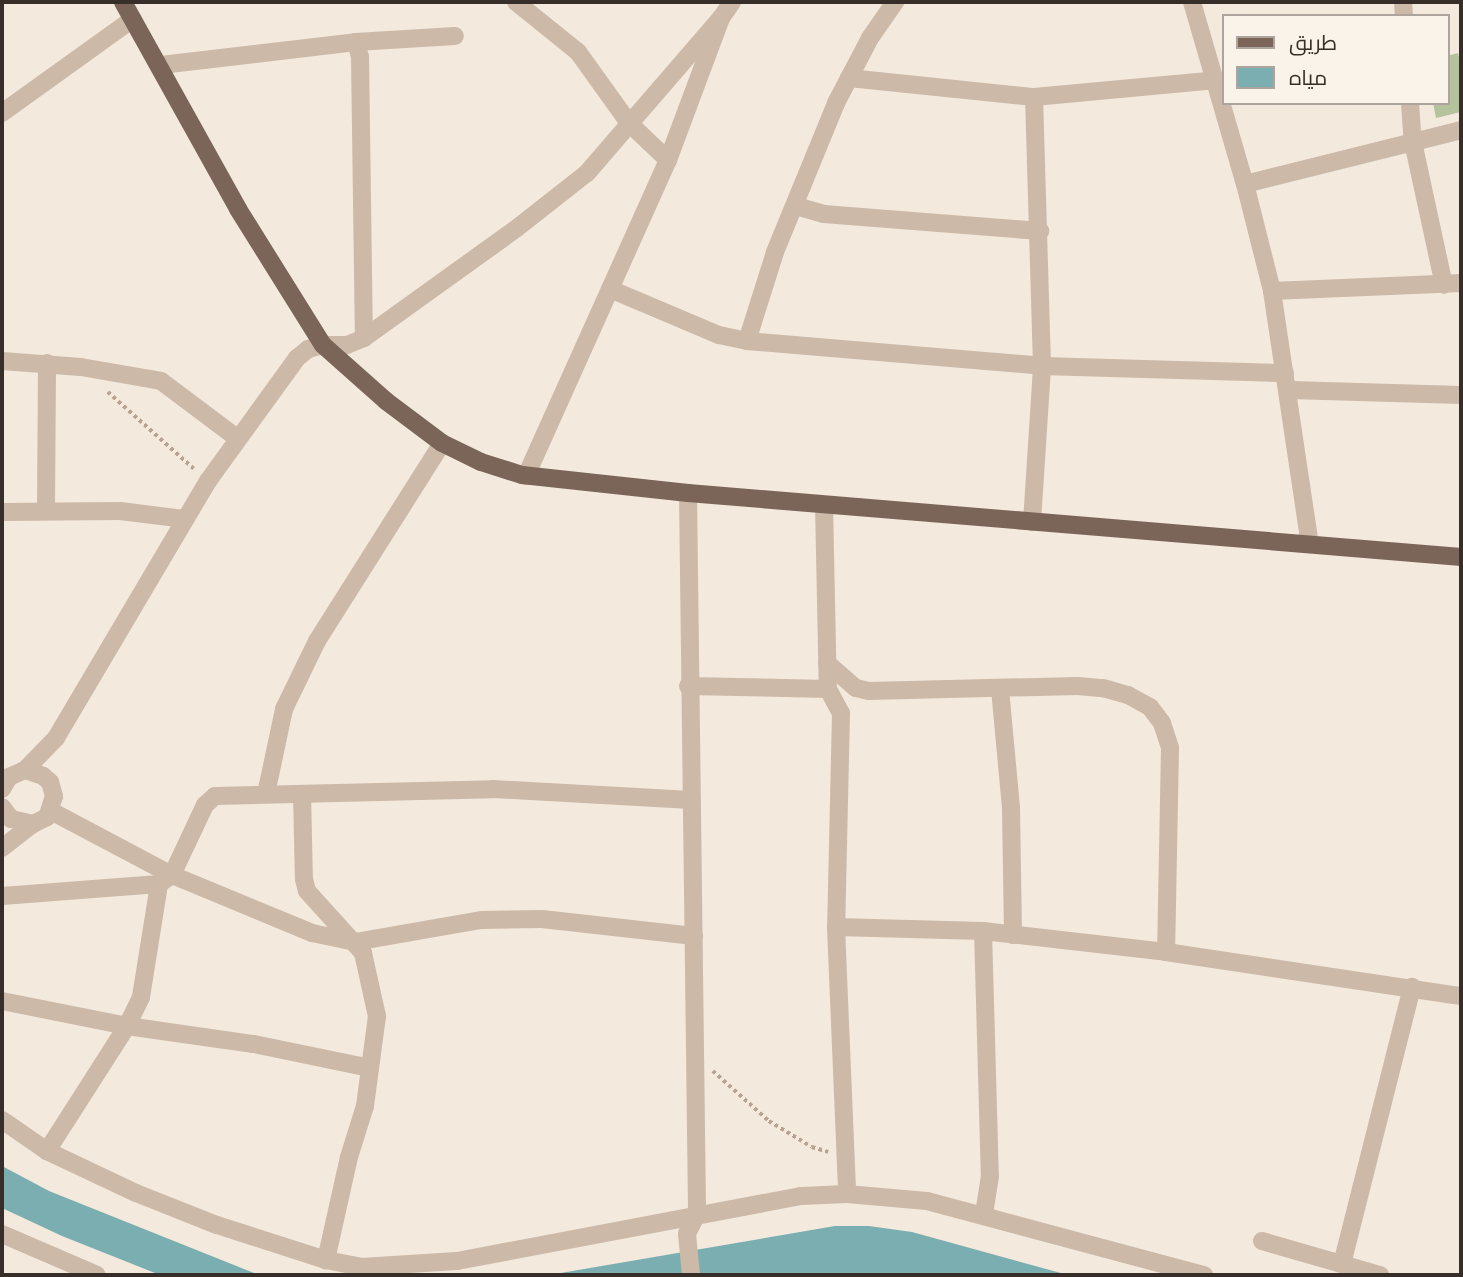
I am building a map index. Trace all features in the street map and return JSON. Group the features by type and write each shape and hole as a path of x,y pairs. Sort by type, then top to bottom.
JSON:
{"main road":[{"path":"123,2 161,65 238,209 323,345 386,401 442,443 481,462 526,475 688,493 1461,557"}],"street":[{"path":"516,2 578,52 629,123 668,160"},
{"path":"26,770 56,738 208,481 297,358 308,349 323,345 347,345 364,338 517,228 587,173 629,123 652,102 732,2"},
{"path":"747,341 775,252 836,103 870,38 895,2"},
{"path":"1192,2 1222,102"},
{"path":"526,475 668,160 721,18"},
{"path":"2,113 133,19"},
{"path":"161,65 356,42 456,36"},
{"path":"356,42 360,57 364,338"},
{"path":"849,78 1034,97 1216,80"},
{"path":"1032,522 1042,366 1034,97"},
{"path":"1223,105 1272,291 1310,544"},
{"path":"1272,291 1452,284 1413,142 1410,105"},
{"path":"1245,184 1461,131"},
{"path":"796,205 824,214 1040,231"},
{"path":"610,289 719,335 747,341 1042,366 1461,395"},
{"path":"2,361 81,367 161,381 237,438"},
{"path":"46,509 47,363"},
{"path":"265,794 284,709 317,641 442,443"},
{"path":"688,493 688,686 697,1214 687,1234 686,1243 691,1275"},
{"path":"824,505 828,689 841,713 836,927 848,1157 847,1194"},
{"path":"2,512 46,509 147,512 184,519"},
{"path":"827,663 856,688 869,691 1102,688 1128,695 1150,707 1162,723 1170,748 1166,952"},
{"path":"688,686 828,689"},
{"path":"1000,689 1012,807 1013,935"},
{"path":"2,845 51,811 54,796 50,782 56,738"},
{"path":"2,786 16,772 26,770 43,776 50,782"},
{"path":"47,1151 127,1026 141,998 165,879 205,805 215,796 493,789 691,800"},
{"path":"302,794 304,879 307,891 362,953 377,1007 365,1106 349,1157 326,1260"},
{"path":"2,807 18,823 33,824"},
{"path":"2,807 2,845"},
{"path":"51,811 165,879 312,933 355,942 481,920 509,919 542,919 694,936"},
{"path":"2,896 165,879"},
{"path":"836,927 983,931 1166,952 1461,996"},
{"path":"983,931 990,1177 984,1215"},
{"path":"1342,1264 1412,987"},
{"path":"2,1001 127,1026 254,1044 370,1068"},
{"path":"2,1120 47,1151 136,1193 217,1225 326,1260 361,1267 457,1261 801,1196 847,1194 927,1201 1204,1275"},
{"path":"2,1234 97,1275"},
{"path":"1262,1241 1380,1275"}],"path":[{"path":"81,367 208,481"},
{"path":"696,1055 768,1121 812,1147 848,1157"}],"green space":[{"path":"1458,53 1461,66 1461,112 1436,118 1433,105 1449,105 1449,55"}],"water":[{"path":"2,1166 49,1191 259,1275 160,1275 62,1236 2,1208"},
{"path":"835,1226 869,1226 912,1232 1068,1275 549,1275"}]}
